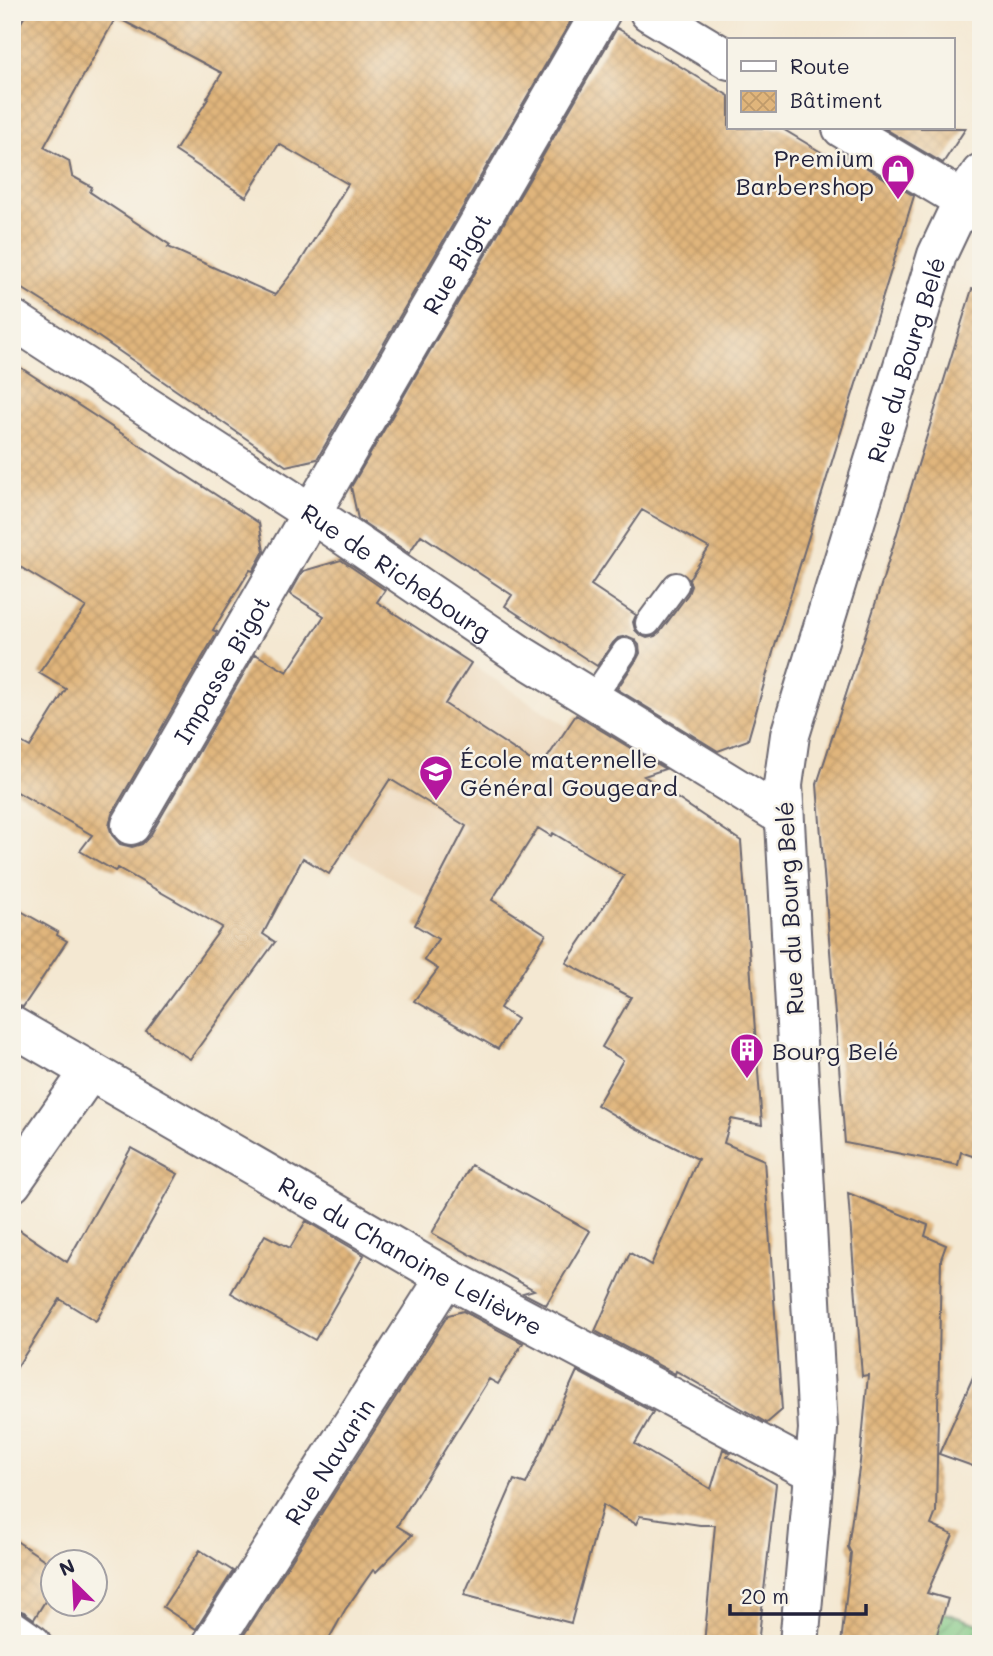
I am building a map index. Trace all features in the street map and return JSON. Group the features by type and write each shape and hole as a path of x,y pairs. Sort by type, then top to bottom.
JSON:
{"street":[{"name":"Rue Bigot","path":"311,513 601,12"},
{"path":"649,12 727,59"},
{"path":"846,130 975,195"},
{"name":"Rue du Bourg Belé","path":"799,1644 818,1429 783,785 790,735 937,255 975,195"},
{"name":"Rue de Richebourg","path":"12,319 311,513 508,646 784,817"},
{"name":"Impasse Bigot","path":"131,825 311,513"},
{"name":"Rue du Chanoine Lelièvre","path":"12,1026 446,1277 815,1474"},
{"path":"12,1183 90,1070"},
{"name":"Rue Navarin","path":"212,1644 446,1277"},
{"path":"12,1630 32,1644"}],"lane":[{"path":"648,623 677,585"},
{"path":"592,699 625,651"}],"shaded area":[{"name":"École maternelle Général Gougeard","path":"427,635 592,743 476,927 344,851 332,780"}],"green space":[{"path":"933,1609 981,1625 981,1644 950,1644 933,1638"}],"building":[{"path":"27,12 576,12 317,459 286,466 90,331 12,282 12,38","holes":["116,17 222,73 175,151 246,197 279,144 348,184 299,264 275,295 168,247 170,245 90,192 92,187 72,176 69,161 44,147"]},
{"path":"617,28 727,95 727,130 784,130 841,164 847,156 914,196 748,740 718,751 617,689 640,653 639,645 634,639 627,636 618,638 597,666 505,606 512,595 421,535 409,553 358,519 351,487","holes":["642,510 709,548 689,579 691,586 688,594 660,632 647,638 635,630 633,622 636,615 591,585"]},
{"path":"966,128 943,163 887,130"},
{"path":"972,289 981,290 981,1159 961,1152 958,1165 845,1143 817,784"},
{"path":"12,362 259,523 264,551 213,630 217,632 112,814 109,826 112,835 120,844 132,847 142,844 150,836 255,654 287,672 324,616 290,594 303,571 341,560 385,590 377,602 471,663 445,704 541,767 576,715 665,769 644,776 741,841 762,1125 731,1119 724,1143 764,1160 782,1410 767,1423 676,1371 675,1374 595,1331 630,1253 651,1265 698,1159 597,1105 623,1060 602,1047 631,997 566,963 624,876 553,833 551,836 538,828 492,900 546,934 500,1008 517,1019 498,1049 414,1001 438,969 424,960 438,939 415,925 466,826 390,779 329,874 303,858 263,934 275,942 190,1059 146,1031 222,927 118,868 115,871 80,851 92,835 12,789 12,737 30,747 66,689 39,673 86,607 12,562"},
{"path":"12,906 58,932 57,935 67,941 23,1007 12,1004"},
{"path":"131,1148 178,1174 96,1321 60,1299 12,1375 12,1225 67,1262"},
{"path":"471,1165 590,1231 546,1305 523,1293 534,1290 432,1233"},
{"path":"848,1193 928,1225 925,1236 946,1245 941,1259 936,1512 931,1525 953,1535 927,1593 948,1599 934,1644 841,1644 851,1553 848,1547 860,1462 868,1375 862,1376"},
{"path":"306,1221 364,1255 315,1340 231,1293 265,1235 290,1248"},
{"path":"463,1311 523,1343 498,1384 489,1379 397,1526 412,1535 376,1572 373,1570 345,1610 326,1644 238,1644 448,1315"},
{"path":"981,1359 981,1469 939,1454"},
{"path":"577,1371 653,1412 635,1444 711,1489 723,1449 731,1453 727,1456 776,1484 758,1644 704,1644 715,1525 640,1516 636,1524 603,1505 571,1623 464,1595 514,1480 526,1484"},
{"path":"12,1538 38,1556 38,1613 34,1619 12,1608"},
{"path":"200,1550 233,1571 196,1629 163,1607"}],"place":[{"name":"Premium Barbershop","path":"898,201"},
{"name":"École maternelle Général Gougeard","path":"436,802"},
{"name":"Bourg Belé","path":"747,1080"}]}
